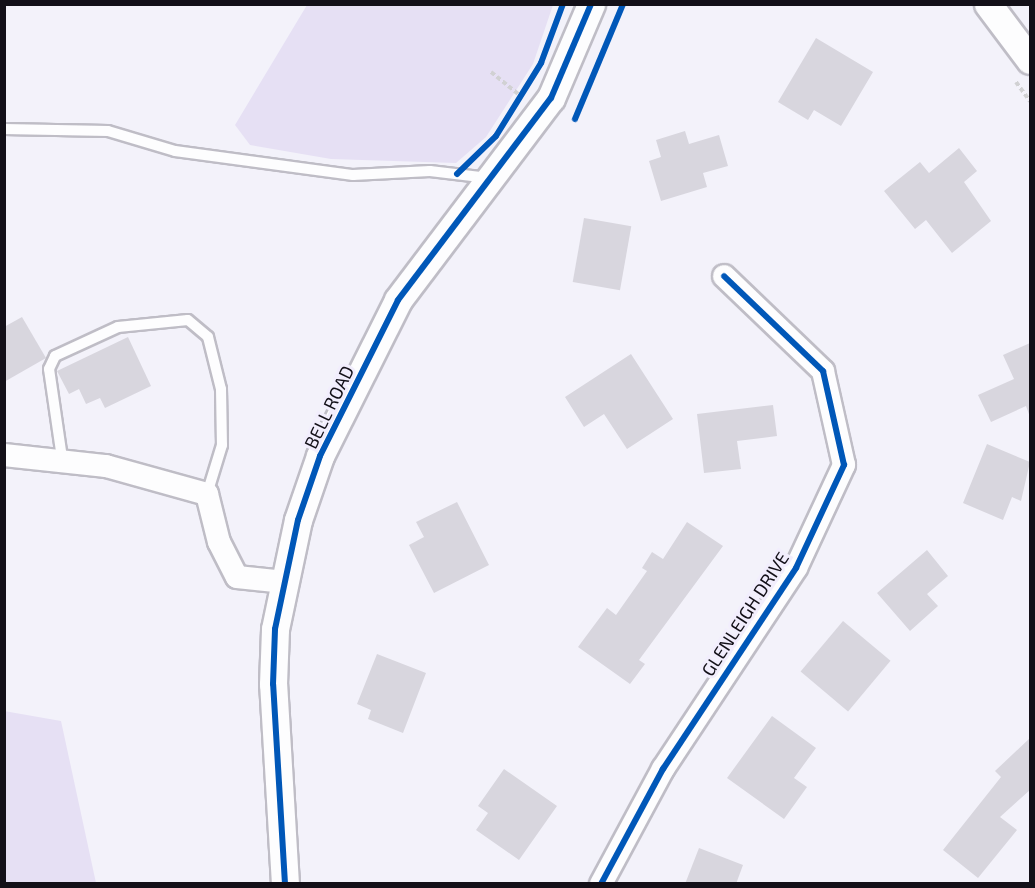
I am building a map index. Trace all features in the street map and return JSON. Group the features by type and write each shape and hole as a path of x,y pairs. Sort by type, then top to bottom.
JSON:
{"street":[{"name":"BELL ROAD","path":"285,884 273,684 275,629 285,582 320,456 393,310 489,178 551,98 591,4"},
{"path":"988,4 1030,60"},
{"name":"GLENLEIGH DRIVE","path":"601,884 663,769 796,568 844,465 823,371 724,276"},
{"path":"4,455 62,458 207,494 219,542 237,577 285,582"}],"lane":[{"path":"4,129 108,131 175,151 353,175 430,171 489,178"},
{"path":"62,458 49,369 56,356 118,327 188,320 208,337 221,389 222,445 207,494"}],"path":[{"path":"491,72 521,96"},
{"path":"515,106 526,88"}],"shaded area":[{"path":"307,5 553,5 533,64 486,137 456,163 331,159 250,145 235,125"},
{"path":"4,711 61,721 96,883 5,883"}],"building":[{"path":"816,38 873,72 841,126 814,110 808,120 778,102"},
{"path":"685,131 689,144 719,135 728,166 703,173 707,187 661,201 649,161 661,157 656,140"},
{"path":"959,148 977,171 964,182 991,221 952,253 926,220 915,229 884,191 920,162 929,173"},
{"path":"584,218 631,226 620,290 573,282"},
{"path":"22,317 46,358 4,382 4,327"},
{"path":"128,337 151,386 105,408 100,398 86,404 79,389 69,394 57,371"},
{"path":"1030,343 1030,417 1026,406 991,422 978,395 1014,379 1003,355"},
{"path":"631,354 673,419 627,449 604,414 584,427 565,397"},
{"path":"773,405 777,436 737,441 741,469 704,473 697,414"},
{"path":"987,444 1030,462 1021,501 1012,497 1003,520 963,503"},
{"path":"457,502 489,565 434,593 409,545 424,537 416,522"},
{"path":"687,522 723,546 639,660 645,664 630,684 578,647 607,608 616,615 647,571 642,568 652,552 663,559"},
{"path":"927,550 948,576 927,594 938,606 910,631 877,593"},
{"path":"843,621 890,661 848,711 801,672"},
{"path":"377,654 426,673 403,733 368,719 371,710 357,704"},
{"path":"772,716 816,748 794,778 807,787 784,819 727,778"},
{"path":"1030,738 1030,790 1000,817 1017,830 978,878 943,850 1001,777 995,771"},
{"path":"504,769 557,806 519,860 476,830 488,813 478,806"},
{"path":"699,848 743,865 736,884 685,884"}],"cycle path":[{"path":"457,174 496,136 541,63 563,4"},
{"path":"285,884 273,684 275,629 298,520 320,456 398,300 551,98 591,4"},
{"path":"575,119 623,4"},
{"path":"601,884 663,769 796,568 844,465 823,371 724,276"}]}
